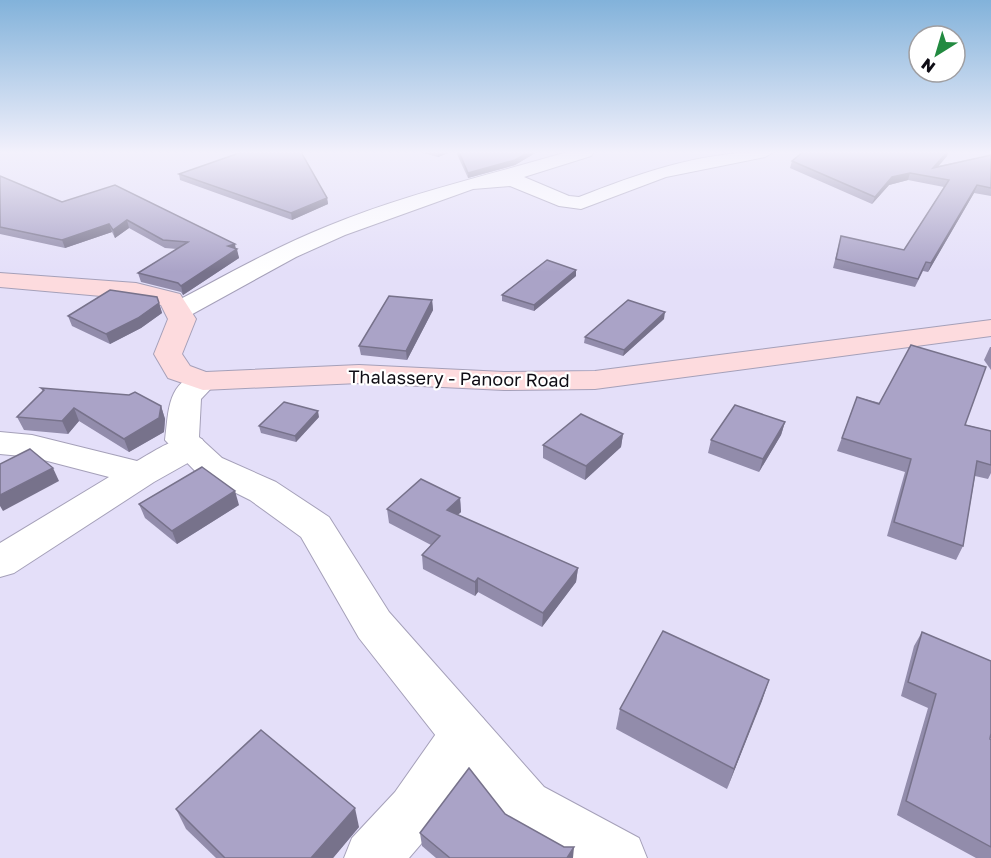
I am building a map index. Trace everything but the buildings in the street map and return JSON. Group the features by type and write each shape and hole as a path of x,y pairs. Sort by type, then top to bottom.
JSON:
{"main road":[{"path":"0,280 136,291 171,300 178,311"},
{"name":"Thalassery - Panoor Road","path":"178,311 182,319 168,354 179,372 203,381 359,374 504,381 595,380 705,363 991,328"}],"street":[{"path":"178,311 288,252 337,230 446,192"},
{"path":"542,192 566,202 581,203 609,192"},
{"path":"203,381 186,396 182,440 210,466 263,491 315,527 375,625 525,806 619,858"},
{"path":"0,443 54,451 141,474"},
{"path":"0,562 141,474 190,447"},
{"path":"372,858 414,811 465,734"}]}
